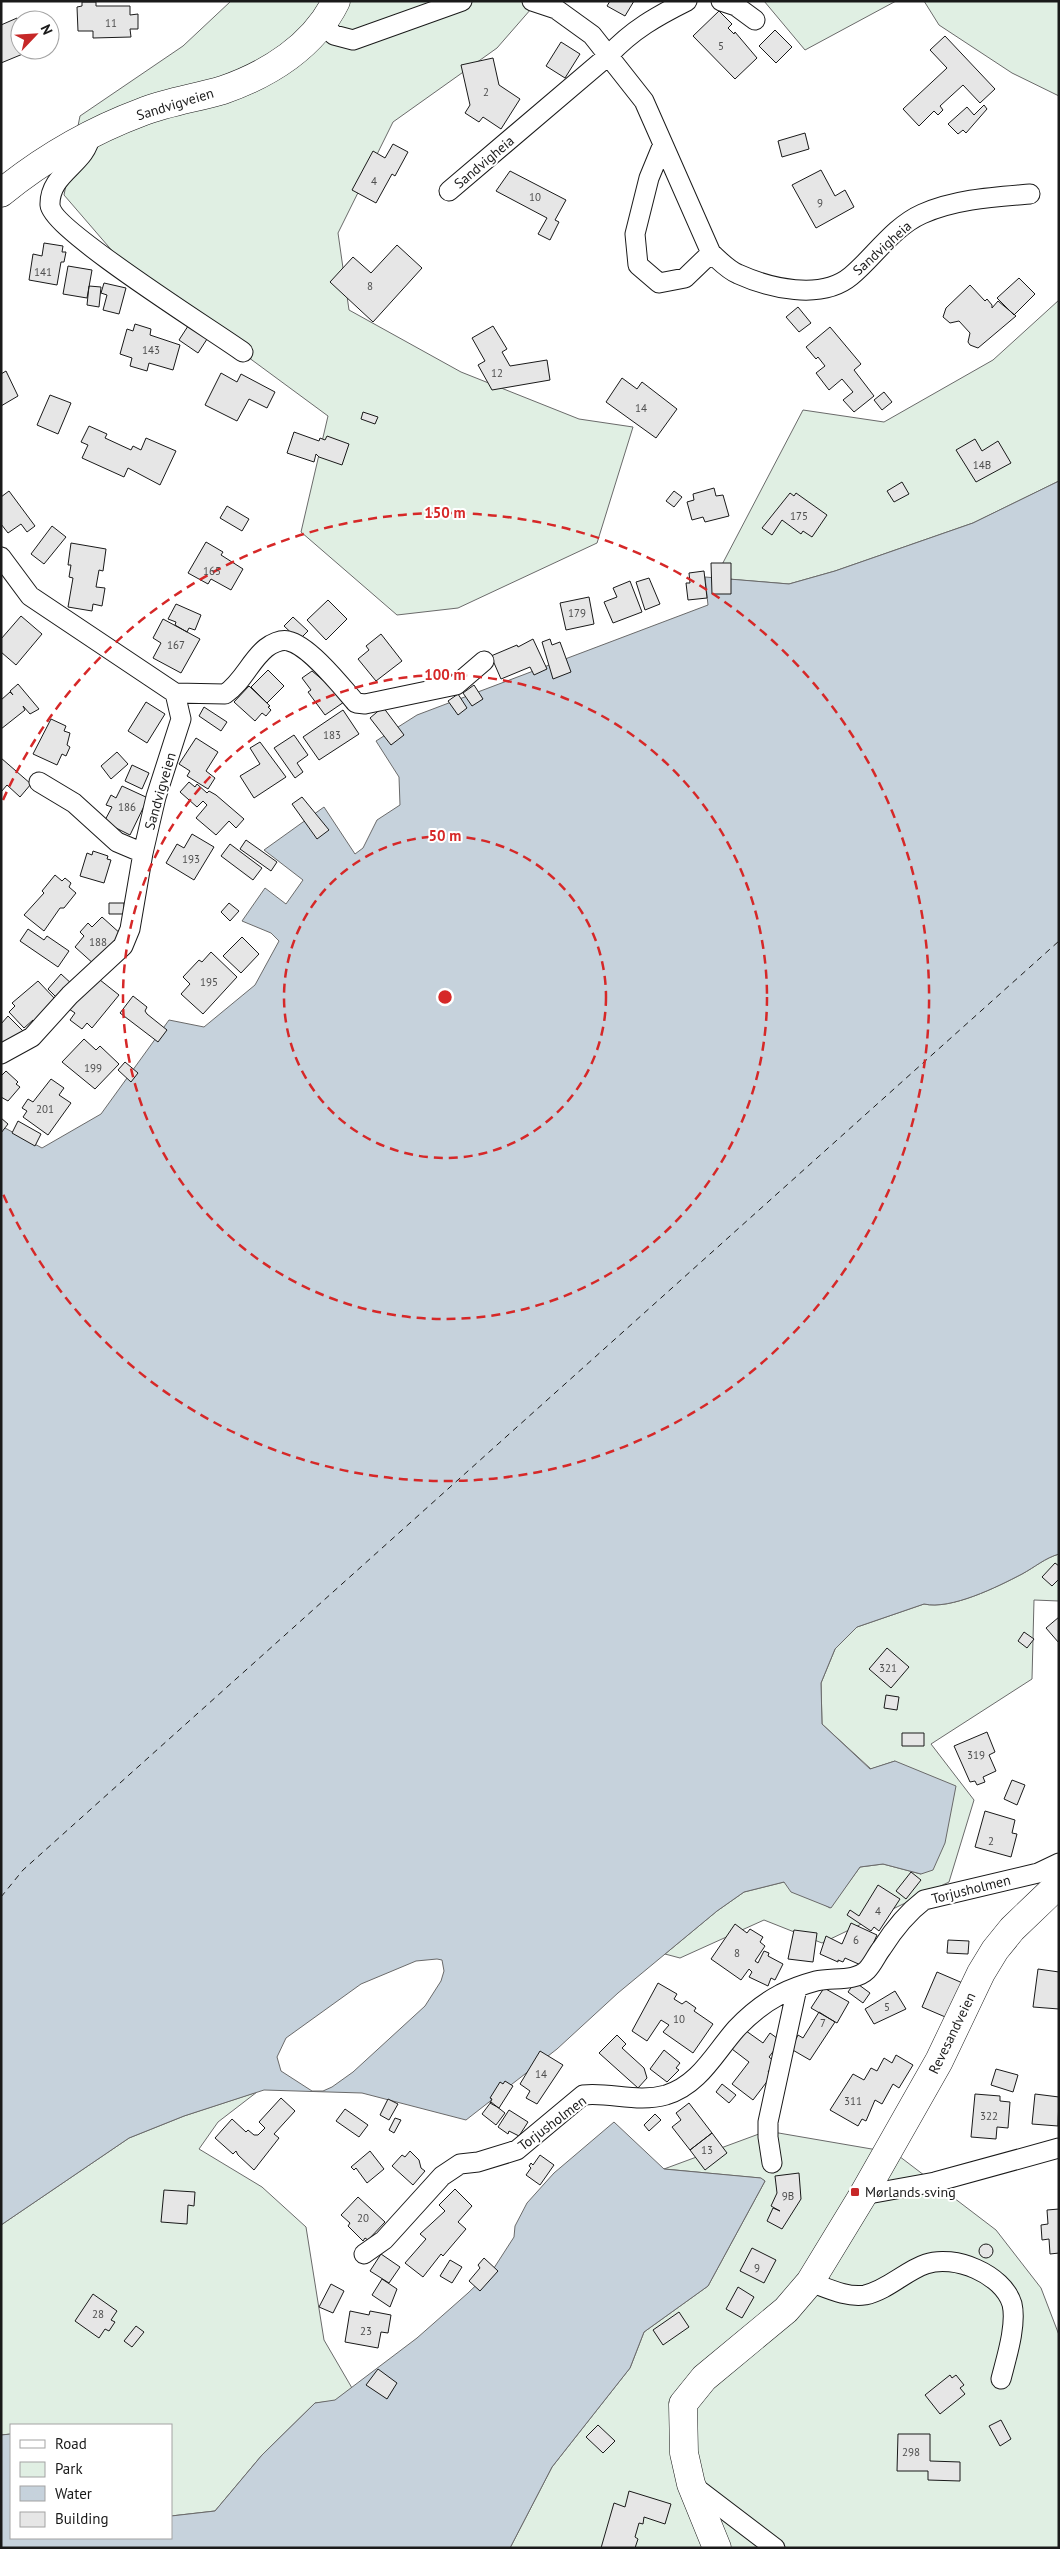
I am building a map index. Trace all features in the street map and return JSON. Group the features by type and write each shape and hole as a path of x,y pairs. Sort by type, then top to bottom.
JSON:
{"main road":[{"name":"Sandvigveien","path":"1,193 27,172 90,134 143,112 222,90 256,76 300,48 322,24 336,1"},
{"name":"Revesandveien","path":"717,2548 691,2484 684,2453 683,2404 704,2378 786,2310 810,2282 863,2195 939,2061 995,1950 1012,1929 1059,1884"}],"street":[{"path":"322,24 334,35 353,40 462,1"},
{"name":"Sandvigheia","path":"532,1 556,8 592,35 644,101 710,253 736,273 771,286 801,290 833,287 850,277 891,237 922,214 973,199 1030,194"},
{"path":"609,55 624,38 648,21 687,1"},
{"path":"721,1 736,6 756,20"},
{"name":"Sandvigheia","path":"449,191 609,55"},
{"path":"90,134 89,146 53,185 50,207 57,219 88,245 243,352"},
{"path":"663,144 649,178 635,234 638,264 659,283 685,278 710,253"},
{"path":"1,557 30,596 175,693 225,694 240,681 266,648 276,642 287,640 301,647 321,664 356,703 365,704 456,685 484,661"},
{"name":"Sandvigveien","path":"1,1054 32,1037 70,995 123,946 130,929 143,853 156,797 181,719 175,693"},
{"path":"39,782 74,803 117,842 143,853"},
{"name":"Torjusholmen","path":"364,2254 384,2240 442,2176 460,2164 478,2162 517,2150 584,2095 597,2094 640,2099 665,2095 684,2087 708,2066 736,2029 758,2008 782,1994 817,1981 854,1976 867,1970 893,1931 910,1910 924,1900 1038,1873 1059,1863"},
{"path":"772,2163 768,2122 797,1988"},
{"path":"863,2195 935,2182 1059,2148"},
{"path":"810,2282 843,2294 864,2295 884,2288 924,2264 938,2261 958,2262 976,2269 999,2284 1012,2304 1012,2333 1001,2379"},
{"path":"691,2484 775,2548"}],"green space":[{"path":"231,1 538,1 497,48 393,122 338,233 349,310 461,372 579,419 633,427 597,543 458,608 397,615 301,532 328,416 127,268 64,195 80,116 183,46"},
{"path":"764,1 896,1 805,50"},
{"path":"924,1 1059,1 1059,96 1012,73 939,25"},
{"path":"1059,300 1059,481 973,523 835,571 789,584 715,578 803,410 884,422 993,360"},
{"path":"1059,1554 1059,1601 1034,1600 1032,1679 931,1744 974,1800 949,1882 822,1943 764,1920 680,1958 665,1954 717,1911 744,1892 784,1882 830,1908 860,1867 883,1864 921,1874 895,1761 871,1769 822,1724 821,1683 835,1649 857,1627 924,1604 947,1604 974,1596 1012,1579"},
{"path":"257,2092 218,2122 199,2149 262,2187 306,2227 324,2340 352,2388 335,2401 315,2403 262,2455 215,2511 172,2516 172,2424 10,2424 10,2434 1,2435 1,2225 129,2138 184,2116"},
{"path":"767,2131 895,2153 996,2230 1041,2288 1059,2335 1059,2548 510,2548 552,2467 630,2368 644,2332 708,2286 765,2181 760,2178 664,2169"}],"water":[{"path":"1059,481 1059,1554 1012,1579 974,1596 947,1604 924,1604 857,1627 835,1649 821,1683 822,1724 870,1769 895,1761 956,1786 945,1843 933,1870 921,1874 883,1864 860,1867 831,1908 791,1892 784,1882 744,1892 717,1911 618,1993 557,2049 466,2120 362,2093 264,2090 184,2116 129,2138 1,2225 1,1129 5,1128 42,1148 101,1114 169,1020 204,1027 255,985 279,941 271,933 242,921 265,888 286,904 303,880 264,850 324,807 355,854 363,848 377,820 400,805 399,777 376,741 417,715 708,605 705,577 789,584 835,571 973,523","holes":["442,1960 444,1971 441,1981 425,2006 353,2072 332,2087 323,2091 312,2091 281,2071 277,2057 286,2038 361,1984 416,1961"]},
{"path":"614,2122 664,2169 761,2178 765,2181 708,2286 644,2332 630,2368 552,2467 510,2548 1,2548 1,2435 10,2434 10,2539 172,2539 172,2516 215,2511 262,2455 315,2403 335,2400 417,2338 468,2293 494,2268 514,2237 515,2226 527,2203 554,2173"}],"building":[{"path":"610,1 634,1 625,16 607,6"},
{"path":"82,2 96,2 96,6 130,6 130,15 138,14 138,29 130,29 131,37 93,38 93,31 78,31 77,7 82,6"},
{"path":"719,11 732,24 728,28 734,34 735,32 757,58 735,79 693,36"},
{"path":"10,21 10,59 1,63 1,25"},
{"path":"775,30 792,47 776,63 759,46"},
{"path":"945,36 995,89 980,103 963,85 940,106 943,110 938,115 934,111 919,126 903,109 947,68 930,50"},
{"path":"561,42 580,54 565,78 546,66"},
{"path":"493,58 499,85 520,99 501,129 483,117 479,122 465,113 470,105 461,65"},
{"path":"984,105 987,109 966,133 963,130 958,134 948,124 967,107 974,115"},
{"path":"805,133 809,149 782,157 778,141"},
{"path":"393,144 408,152 395,176 392,174 376,203 352,190 373,151 385,158"},
{"path":"821,170 835,196 845,190 854,207 816,228 792,185"},
{"path":"510,171 566,200 555,220 559,222 550,240 538,234 547,218 496,191"},
{"path":"44,243 63,246 62,252 66,252 64,262 61,262 57,285 29,280 33,254 42,256"},
{"path":"397,245 422,268 373,322 330,282 353,257 371,273"},
{"path":"68,266 92,270 87,298 63,294"},
{"path":"1019,278 1035,294 1014,315 997,298"},
{"path":"104,283 126,288 119,314 103,310 107,295 101,293"},
{"path":"970,285 985,301 987,299 992,308 998,301 1016,316 978,348 970,345 968,342 970,333 959,321 950,323 943,317 946,308"},
{"path":"89,286 101,287 99,307 87,305"},
{"path":"798,307 811,323 799,332 786,317"},
{"path":"190,323 209,336 198,353 179,340"},
{"path":"135,324 151,329 150,335 180,345 173,370 149,363 147,371 130,366 132,358 120,354 127,329 133,331"},
{"path":"493,326 507,349 502,352 510,366 547,360 550,380 492,390 478,365 485,361 472,338"},
{"path":"830,327 861,364 854,370 874,396 854,412 843,400 853,392 842,379 829,390 816,373 825,366 806,347"},
{"path":"6,371 18,396 1,406 1,374"},
{"path":"221,373 237,382 241,374 275,392 267,408 249,399 237,421 205,405"},
{"path":"622,378 637,389 642,382 677,409 656,438 606,402"},
{"path":"884,392 892,402 882,410 874,400"},
{"path":"50,395 71,403 58,434 37,425"},
{"path":"363,412 378,417 375,424 361,419"},
{"path":"89,426 107,434 105,438 131,450 133,446 141,450 146,438 176,451 160,485 128,468 124,477 82,458 88,445 81,442"},
{"path":"294,432 319,441 320,438 325,440 327,436 349,444 342,465 319,457 316,454 314,462 287,453"},
{"path":"975,439 982,451 998,441 1011,463 976,482 956,450"},
{"path":"902,482 909,494 894,502 887,491"},
{"path":"714,488 716,496 723,495 729,516 705,522 703,517 692,520 687,502 694,500 693,494"},
{"path":"9,491 35,526 27,532 21,524 8,533 1,524 1,497"},
{"path":"674,491 682,497 674,507 666,501"},
{"path":"790,493 794,496 796,493 827,515 812,537 803,531 801,534 782,520 772,535 762,528"},
{"path":"227,506 249,519 242,531 220,518"},
{"path":"52,526 66,537 44,564 31,554"},
{"path":"206,542 223,552 221,555 243,569 231,590 211,579 208,584 188,573"},
{"path":"71,543 106,549 103,571 99,570 96,587 105,588 102,606 93,604 92,611 68,607 73,578 69,577 71,565 68,565"},
{"path":"711,563 731,563 731,594 712,594"},
{"path":"704,571 707,598 688,600 686,583 690,583 689,573"},
{"path":"649,578 660,604 645,610 636,582"},
{"path":"630,581 642,612 613,623 604,602 617,597 613,588"},
{"path":"589,597 594,624 566,630 560,603"},
{"path":"328,600 347,619 326,640 307,620"},
{"path":"176,604 201,615 195,630 189,628 187,632 175,625 176,622 168,619"},
{"path":"21,616 42,634 16,665 1,652 1,639"},
{"path":"293,617 308,631 299,640 284,626"},
{"path":"163,619 200,639 181,673 153,658 161,643 153,638"},
{"path":"381,634 402,661 376,681 358,659 369,650 366,646"},
{"path":"533,639 547,669 534,675 530,667 501,679 491,656 517,645 518,647"},
{"path":"550,639 552,645 560,642 571,672 553,679 542,642"},
{"path":"268,670 284,686 267,703 251,687"},
{"path":"312,671 324,681 328,678 344,702 325,715 308,692 311,690 302,678"},
{"path":"18,684 39,709 30,714 23,706 25,710 1,729 1,700 10,692 13,695 10,691"},
{"path":"474,685 483,699 472,706 463,693"},
{"path":"249,686 270,706 268,707 271,710 266,716 262,713 255,721 234,702"},
{"path":"458,694 467,708 458,715 448,701"},
{"path":"146,702 165,714 147,743 128,731"},
{"path":"204,707 227,722 221,731 199,716"},
{"path":"383,707 404,735 391,745 370,718"},
{"path":"343,710 359,734 319,760 303,737"},
{"path":"51,719 66,726 64,731 70,733 67,745 70,747 66,756 62,754 57,765 33,754"},
{"path":"294,735 308,755 297,763 303,772 295,778 274,748"},
{"path":"196,738 218,752 206,771 215,778 208,789 187,776 190,771 179,764"},
{"path":"260,742 286,777 254,798 240,776 260,764 250,748"},
{"path":"117,752 128,764 111,779 101,766"},
{"path":"1,758 31,784 20,797 7,785 1,792"},
{"path":"132,765 149,773 142,789 125,781"},
{"path":"189,782 195,787 197,784 207,793 209,791 216,795 244,819 236,828 229,821 216,835 196,818 207,805 203,801 197,807 180,792"},
{"path":"122,786 148,798 130,835 104,822 112,807 106,805 111,795 116,798"},
{"path":"302,797 329,830 317,839 292,804"},
{"path":"192,834 214,847 194,880 166,863 177,844 184,848"},
{"path":"246,840 277,862 271,871 240,849"},
{"path":"230,844 262,868 253,880 221,856"},
{"path":"93,851 108,856 107,859 111,860 104,883 80,876 87,853 92,855"},
{"path":"55,875 62,881 65,878 71,883 69,887 76,893 64,908 60,908 44,931 24,915 44,893 42,891"},
{"path":"109,903 124,903 124,914 109,914"},
{"path":"229,903 239,911 230,921 221,912"},
{"path":"102,917 122,935 95,965 75,947 84,936 80,932 88,923 92,927"},
{"path":"28,929 44,940 47,936 69,951 58,967 20,941"},
{"path":"242,937 259,954 241,973 223,956"},
{"path":"211,952 237,977 203,1014 181,994 190,984 183,977 199,960 202,962"},
{"path":"61,974 73,985 59,1000 48,989"},
{"path":"95,976 119,995 92,1028 87,1023 82,1029 70,1020 75,1013 69,1009"},
{"path":"38,981 56,1000 40,1014 42,1017 36,1023 33,1020 24,1028 9,1012 15,1006 12,1003"},
{"path":"133,996 147,1007 145,1011 147,1014 167,1030 158,1042 120,1013"},
{"path":"8,1016 24,1032 1,1047 1,1024"},
{"path":"84,1039 96,1050 100,1046 119,1064 95,1089 62,1062"},
{"path":"125,1062 138,1073 131,1082 118,1070"},
{"path":"6,1071 18,1082 16,1084 20,1087 8,1101 1,1097 1,1076"},
{"path":"51,1079 64,1088 59,1095 71,1103 48,1135 23,1117 27,1111 22,1108 28,1099 33,1102"},
{"path":"1,1118 8,1124 1,1133"},
{"path":"18,1121 41,1134 35,1146 12,1133"},
{"path":"1055,1563 1059,1566 1059,1579 1052,1586 1042,1577"},
{"path":"1059,1617 1059,1643 1046,1628"},
{"path":"1024,1632 1034,1639 1027,1648 1018,1641"},
{"path":"887,1648 909,1667 891,1688 869,1669"},
{"path":"886,1695 899,1697 897,1710 884,1708"},
{"path":"987,1732 995,1752 989,1755 996,1771 983,1777 985,1782 977,1785 975,1781 970,1782 954,1746"},
{"path":"902,1733 924,1733 924,1746 902,1746"},
{"path":"1012,1780 1025,1785 1017,1805 1004,1799"},
{"path":"985,1811 1015,1820 1012,1833 1017,1834 1011,1857 975,1847"},
{"path":"911,1872 921,1880 906,1899 896,1891"},
{"path":"878,1885 900,1899 879,1931 874,1927 871,1931 847,1915 850,1910 859,1916"},
{"path":"851,1923 877,1935 863,1966 845,1958 843,1962 838,1960 838,1962 820,1954 826,1936 842,1944"},
{"path":"735,1924 747,1933 750,1929 763,1937 760,1942 765,1946 755,1961 758,1963 764,1951 769,1953 768,1956 783,1964 775,1980 771,1978 768,1986 749,1977 752,1972 749,1969 741,1980 711,1959"},
{"path":"794,1930 817,1933 813,1962 788,1959"},
{"path":"948,1940 969,1941 968,1954 947,1953"},
{"path":"1038,1969 1059,1972 1059,2009 1033,2007"},
{"path":"937,1972 965,1984 950,2019 922,2007"},
{"path":"855,1982 870,1993 863,2003 848,1992"},
{"path":"658,1983 677,1994 674,1999 682,2004 686,2001 696,2008 694,2011 713,2024 693,2053 663,2032 669,2025 661,2020 647,2041 632,2031"},
{"path":"824,1988 849,2002 837,2023 811,2008"},
{"path":"895,1991 906,2009 874,2024 865,2009"},
{"path":"819,2012 835,2022 810,2060 791,2049 798,2035 803,2038"},
{"path":"742,2028 763,2043 770,2033 781,2041 769,2057 775,2062 768,2072 772,2075 753,2100 732,2084 749,2062 728,2046"},
{"path":"617,2035 626,2044 622,2048 644,2068 647,2078 638,2088 599,2053"},
{"path":"664,2050 680,2063 676,2068 679,2070 667,2082 650,2069"},
{"path":"540,2051 563,2065 537,2104 526,2098 530,2091 520,2084"},
{"path":"896,2055 913,2065 899,2088 893,2084 882,2104 875,2100 866,2121 862,2119 858,2126 830,2110 853,2074 864,2080 871,2068 877,2071 884,2058 892,2063"},
{"path":"996,2069 1018,2075 1013,2092 991,2085"},
{"path":"505,2081 513,2086 499,2108 490,2103 492,2099 490,2098 500,2082 503,2084"},
{"path":"722,2084 736,2095 729,2103 716,2092"},
{"path":"975,2094 1000,2096 1000,2101 1010,2102 1008,2128 997,2127 996,2139 971,2137"},
{"path":"1035,2094 1059,2097 1058,2126 1032,2124"},
{"path":"281,2098 295,2111 274,2134 279,2138 254,2170 236,2151 233,2154 215,2138 232,2119 246,2132 248,2130 254,2135 258,2135 265,2128 259,2122"},
{"path":"388,2099 398,2104 389,2120 380,2115"},
{"path":"491,2102 505,2113 496,2125 482,2114"},
{"path":"689,2103 712,2133 690,2150 672,2127 681,2120 676,2113"},
{"path":"345,2109 368,2125 359,2137 336,2121"},
{"path":"509,2110 528,2122 519,2136 509,2131 508,2134 498,2127"},
{"path":"655,2114 661,2120 649,2131 644,2125"},
{"path":"395,2118 401,2120 394,2133 389,2130"},
{"path":"712,2133 727,2153 705,2170 690,2150"},
{"path":"370,2151 384,2169 367,2183 356,2168 354,2170 351,2167"},
{"path":"410,2151 419,2160 421,2168 425,2171 413,2185 392,2166 402,2155 405,2157"},
{"path":"540,2155 554,2165 540,2185 526,2175 531,2168 529,2166 531,2163 533,2165"},
{"path":"799,2173 801,2199 782,2229 767,2221 773,2208 780,2211 771,2206 777,2193 775,2176"},
{"path":"455,2189 472,2206 458,2222 466,2229 443,2256 441,2254 423,2277 405,2263 426,2239 420,2234 445,2211 439,2205"},
{"path":"164,2190 195,2192 194,2206 188,2205 187,2224 161,2222"},
{"path":"358,2197 385,2222 368,2240 365,2238 363,2241 348,2226 350,2223 341,2215"},
{"path":"1059,2209 1059,2253 1050,2254 1049,2239 1042,2240 1041,2225 1048,2224 1047,2210"},
{"path":"986,2244 991,2246 993,2251 991,2256 986,2258 981,2256 979,2251 981,2246"},
{"path":"752,2248 776,2260 764,2283 740,2271"},
{"path":"381,2254 400,2267 389,2283 370,2271"},
{"path":"484,2258 498,2271 480,2291 469,2281 480,2268 478,2265"},
{"path":"450,2260 462,2267 452,2283 440,2276"},
{"path":"382,2279 397,2289 390,2307 372,2295"},
{"path":"331,2284 344,2291 333,2313 319,2307"},
{"path":"738,2287 754,2297 742,2318 726,2309"},
{"path":"93,2294 117,2311 111,2320 115,2322 109,2331 105,2329 99,2338 75,2321"},
{"path":"350,2311 369,2315 370,2311 391,2315 388,2333 381,2332 378,2348 345,2342"},
{"path":"679,2312 689,2327 663,2345 653,2330"},
{"path":"136,2326 144,2332 132,2347 124,2341"},
{"path":"378,2369 397,2383 387,2399 366,2385"},
{"path":"950,2375 952,2378 956,2375 964,2385 960,2388 965,2394 940,2414 925,2395"},
{"path":"1001,2420 1011,2439 1000,2446 989,2426"},
{"path":"598,2425 615,2441 603,2453 586,2437"},
{"path":"898,2434 930,2434 930,2461 960,2462 960,2481 928,2480 928,2471 897,2471"},
{"path":"629,2491 671,2504 665,2524 644,2517 643,2524 639,2523 635,2537 638,2539 635,2548 601,2548 614,2503 625,2507"}],"ferry route":[{"path":"1,1897 23,1870 1059,941"}],"place":[{"name":"Mørlands sving","path":"855,2192"}]}
